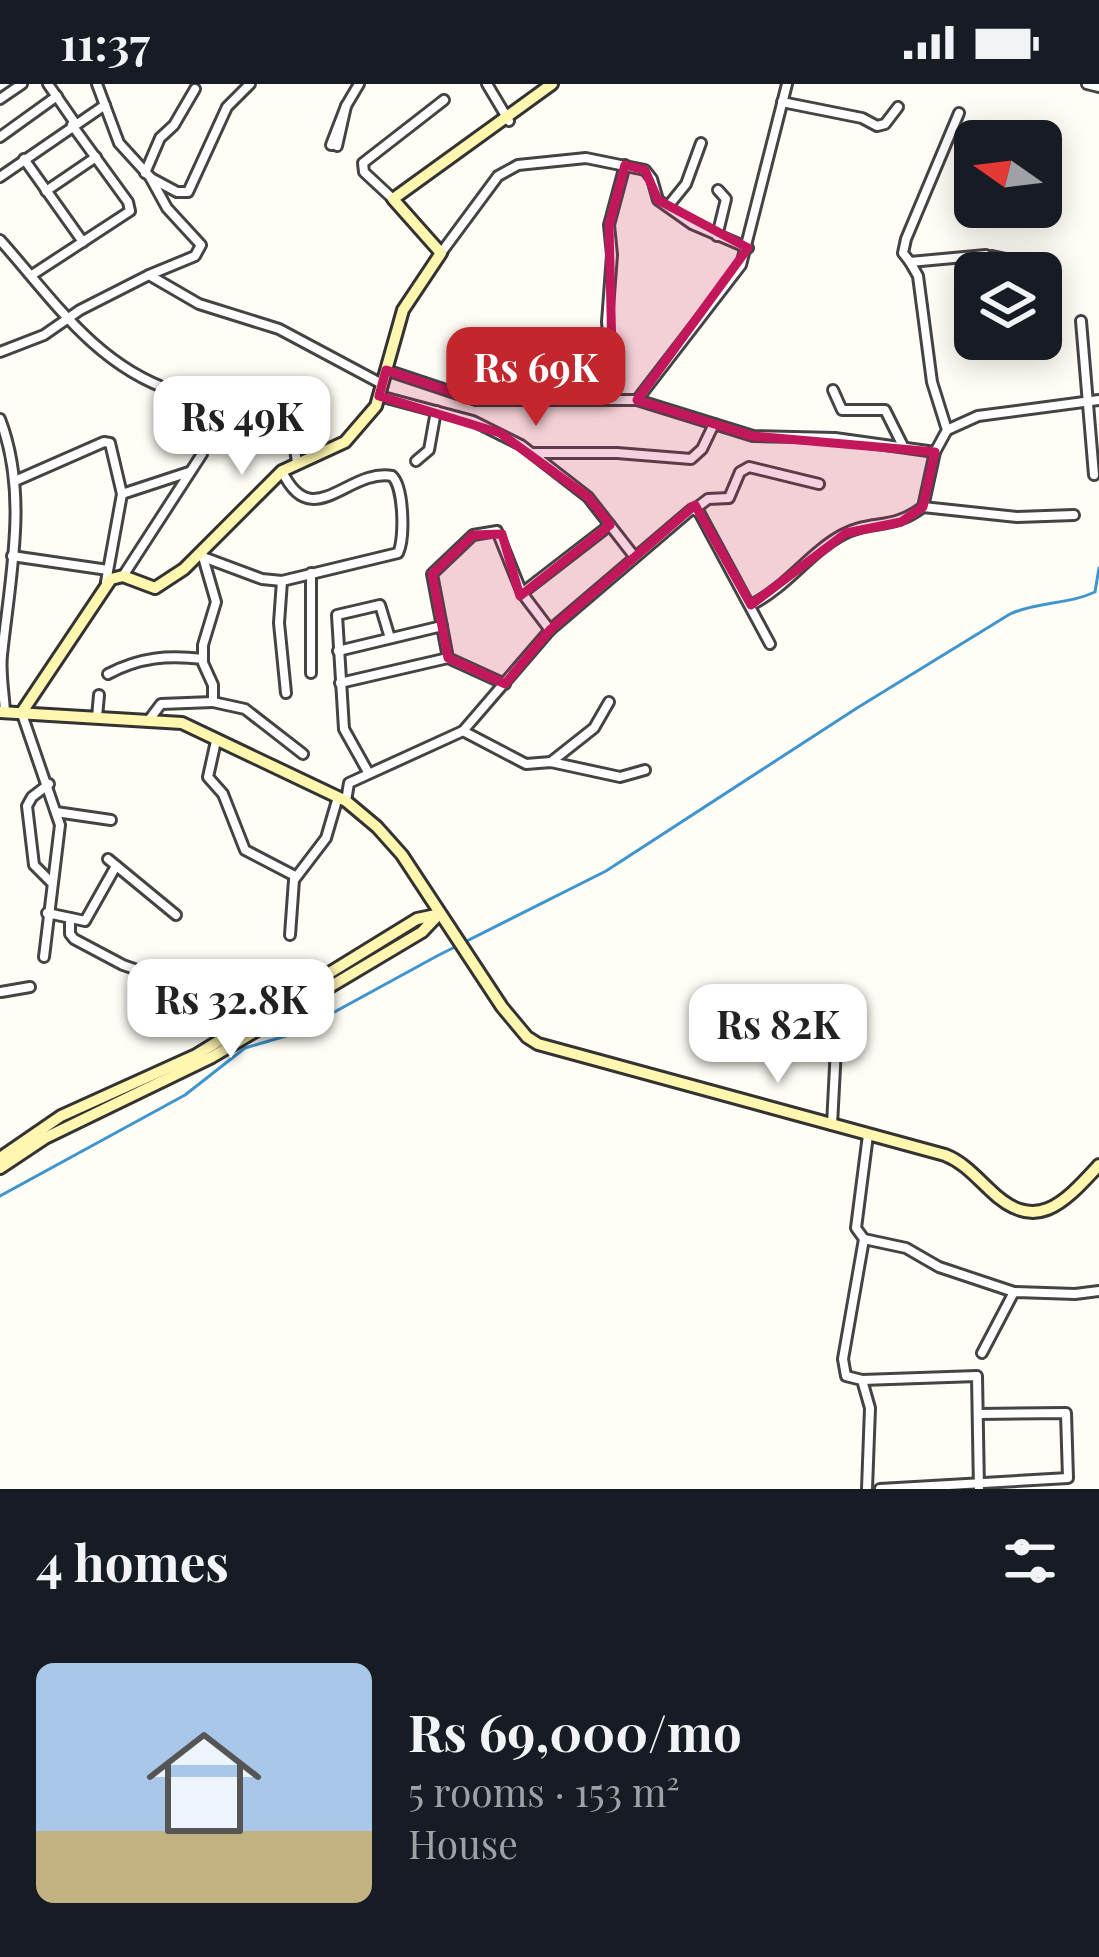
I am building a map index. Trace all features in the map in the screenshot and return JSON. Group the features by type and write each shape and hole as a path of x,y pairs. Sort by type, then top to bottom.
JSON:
{"main road":[{"path":"508,119 552,84"},
{"path":"22,712 106,584 123,576 155,587 201,556 282,471 345,442 376,406 403,310 441,253 395,202 562,84"},
{"path":"2,712 182,724 342,799 402,855 516,1026 538,1044 958,1160 1018,1212 1039,1213 1063,1202 1099,1165"},
{"path":"0,1158 61,1117 196,1055 417,919 440,914"},
{"path":"0,1168 45,1138 212,1057 422,932 440,914"}],"street":[{"path":"0,99 22,84"},
{"path":"32,274 130,208 48,84"},
{"path":"0,352 195,256 201,245 119,143 97,84"},
{"path":"147,175 177,192 188,192 227,106 250,84"},
{"path":"334,145 358,84"},
{"path":"638,400 683,336 727,286 748,248 787,84"},
{"path":"1088,84 1099,87"},
{"path":"489,85 508,119"},
{"path":"147,175 160,138 195,88"},
{"path":"0,137 57,96"},
{"path":"395,202 364,172 363,163 444,100"},
{"path":"782,102 882,126 898,107"},
{"path":"0,177 105,105"},
{"path":"923,507 935,452 947,430 932,382 919,276 903,253 959,113"},
{"path":"669,206 686,184 700,142"},
{"path":"46,191 95,157"},
{"path":"441,253 498,176 518,164 586,158 645,170 658,200 692,224 748,248"},
{"path":"24,159 83,242"},
{"path":"613,398 607,322 612,255 609,225 625,165"},
{"path":"717,236 726,199 718,190"},
{"path":"0,240 65,319 149,382 176,393 291,419 297,465"},
{"path":"910,262 954,259"},
{"path":"149,275 199,304 279,329 381,390 500,433 589,496 634,556"},
{"path":"1081,321 1094,401 1094,475"},
{"path":"386,370 476,400 638,400 753,436 835,438 935,452"},
{"path":"833,390 839,408 846,411 885,410 903,448"},
{"path":"947,430 977,416 1094,401"},
{"path":"416,461 429,450 436,411"},
{"path":"0,419 15,481 7,638 1,653 2,712"},
{"path":"530,453 692,459 714,424"},
{"path":"15,481 107,442 122,494 106,584"},
{"path":"123,576 202,454"},
{"path":"290,935 296,876 326,838 349,782 463,731 550,629 704,500 729,498 740,472 748,467 819,484"},
{"path":"122,494 193,471"},
{"path":"201,556 262,579 282,581 401,550 400,485 392,476 374,475 330,496 307,499 294,492 282,471"},
{"path":"751,605 786,584 846,532 902,522 923,507 1017,517 1074,515"},
{"path":"0,509 14,509"},
{"path":"695,509 770,644"},
{"path":"522,593 610,525"},
{"path":"448,658 432,574 473,535 494,530 502,535 522,593 550,629"},
{"path":"12,556 108,570"},
{"path":"201,556 216,602 203,645 203,659 214,685 213,702"},
{"path":"310,673 311,573"},
{"path":"282,581 279,623 286,693"},
{"path":"368,772 344,729 338,614 380,605 390,638"},
{"path":"338,651 442,626"},
{"path":"108,674 136,661 168,655 203,659"},
{"path":"340,683 448,658 505,684"},
{"path":"97,717 99,695"},
{"path":"149,720 161,704 213,702 245,709 303,754"},
{"path":"551,762 594,728 609,702"},
{"path":"22,712 60,825 44,957"},
{"path":"463,731 516,761 551,762 620,777 645,770"},
{"path":"216,741 208,777 223,794 245,850 296,876"},
{"path":"49,784 27,806 34,865 52,884"},
{"path":"56,812 111,820"},
{"path":"108,859 176,915"},
{"path":"47,913 85,921 116,866"},
{"path":"70,918 74,939 123,965 264,1014"},
{"path":"0,1004 0,991 30,987"},
{"path":"831,1126 838,1009"},
{"path":"868,1135 856,1228 864,1239 906,1249 939,1267 1014,1292 1099,1291"},
{"path":"864,1239 843,1359 846,1376 862,1380 976,1376 979,1486"},
{"path":"982,1353 1014,1292"},
{"path":"862,1380 870,1408 867,1489"},
{"path":"880,1489 979,1486 1066,1479 1069,1475 1066,1412 978,1414"}],"highlighted area":[{"path":"625,165 645,170 658,200 748,248 637,400 753,436 935,452 923,507 901,522 846,533 751,605 695,505 550,630 505,684 448,658 432,574 473,535 502,534 520,596 610,525 588,497 500,433 379,396 386,370 476,400 613,397 609,225"}],"waterway":[{"path":"0,1196 185,1095 245,1048 296,1033 606,871 1010,614 1095,592 1099,568"}]}
